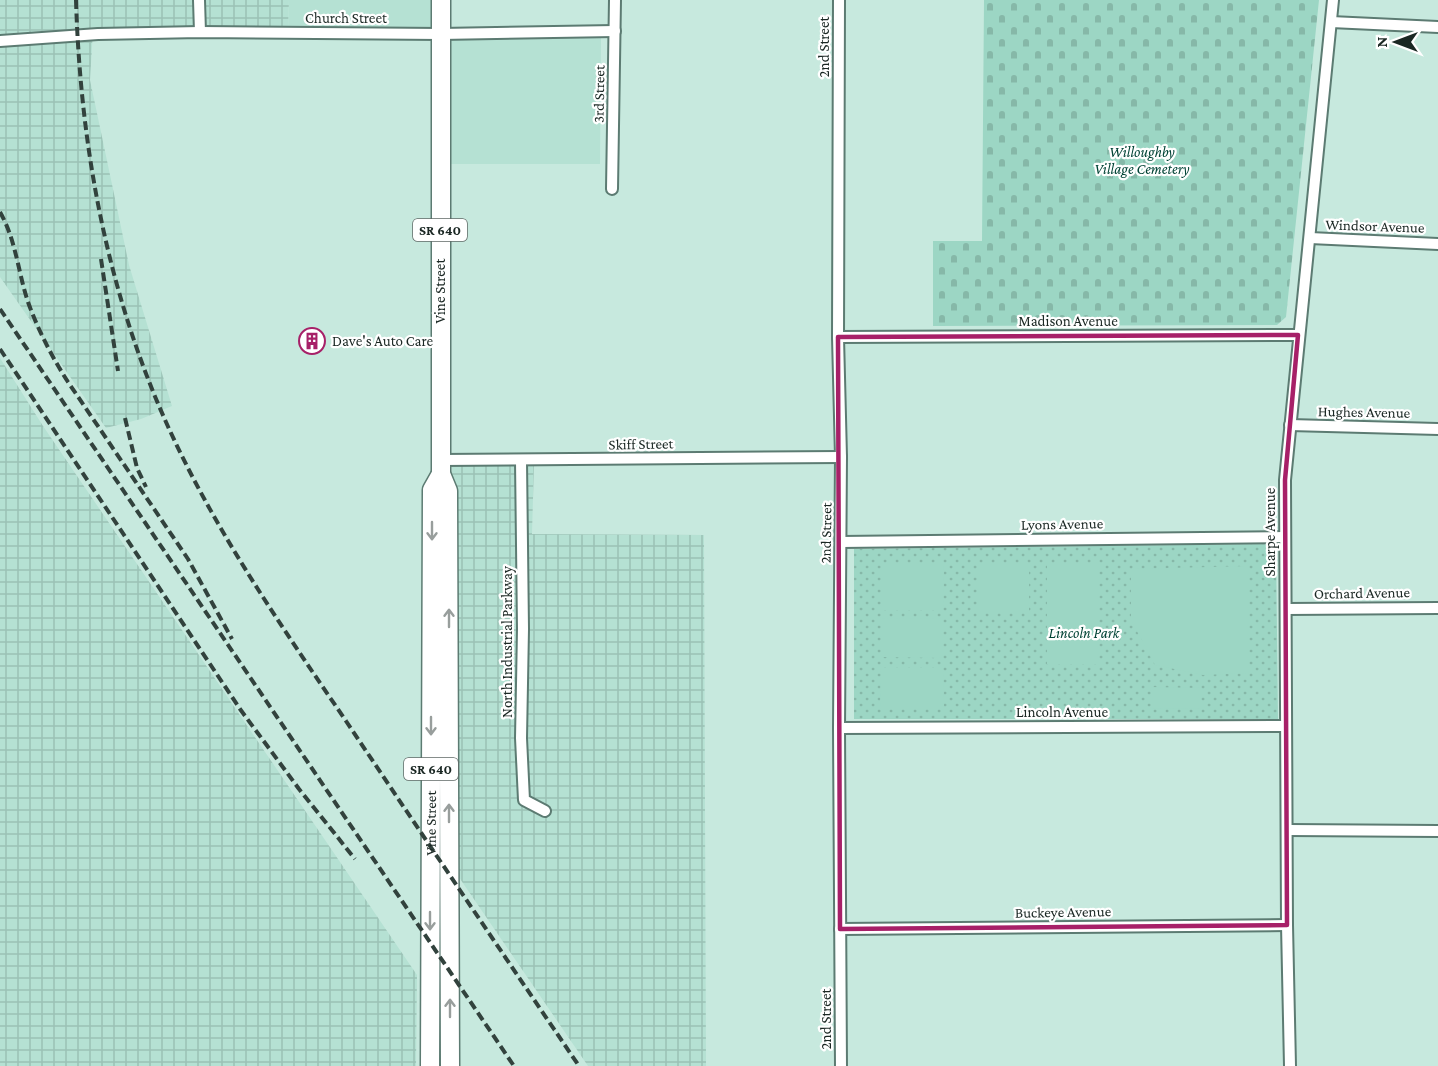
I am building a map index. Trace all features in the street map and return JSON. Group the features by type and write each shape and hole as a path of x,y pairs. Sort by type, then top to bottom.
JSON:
{"main road":[{"name":"Vine Street","path":"441,0 441,467 448,491 450,1066"},
{"name":"Vine Street","path":"430,1066 432,490 441,467"}],"street":[{"path":"200,0 200,32"},
{"name":"3rd Street","path":"612,189 615,0"},
{"name":"2nd Street","path":"839,0 838,337 841,542 838,728 841,1066"},
{"name":"Sharpe Avenue","path":"1290,1066 1285,726 1285,480 1334,0"},
{"path":"1331,22 1438,27"},
{"name":"Church Street","path":"0,41 98,34 200,32 441,34 615,31"},
{"name":"Windsor Avenue","path":"1310,238 1438,243"},
{"name":"Madison Avenue","path":"838,337 1298,335"},
{"name":"Hughes Avenue","path":"1290,425 1438,429"},
{"name":"Skiff Street","path":"441,467 521,460 841,457"},
{"name":"North Industrial Parkway","path":"521,460 523,629 521,738 524,800 545,811"},
{"name":"Lyons Avenue","path":"841,542 1284,537"},
{"name":"Orchard Avenue","path":"1286,609 1438,608"},
{"name":"Lincoln Avenue","path":"838,728 1285,726"},
{"path":"1288,830 1438,831"},
{"name":"Buckeye Avenue","path":"840,929 1287,925"}],"highlighted area":[{"path":"1298,335 1285,480 1287,925 840,929 838,337"}],"shaded area":[{"path":"0,0 289,0 288,28 93,30 90,80 129,265 172,406 141,419 106,428 0,277"},
{"path":"289,0 434,0 434,30 288,28"},
{"path":"601,35 600,164 450,164 450,39"},
{"path":"0,358 43,426 417,975 416,1066 0,1066"},
{"path":"452,463 534,463 532,534 704,535 706,1066 588,1066 454,870"}],"green space":[{"name":"Willoughby Village Cemetery","path":"984,0 1319,0 1286,317 1277,325 933,326 933,241 982,241"},
{"name":"Lincoln Park","path":"1276,544 1278,719 854,719 854,549"},
{"path":"1047,563 1098,563 1098,664 1047,664"},
{"path":"883,565 944,565 943,610 883,610"},
{"path":"978,565 1029,565 1029,611 978,611"},
{"path":"1249,566 1249,673 1203,675 1155,665 1131,620 1131,569"},
{"path":"882,618 942,619 942,658 882,657"},
{"path":"881,668 943,668 944,707 880,707"},
{"path":"1151,687 1201,688 1201,708 1151,709"}],"railway":[{"path":"76,0 78,50 89,149 107,246 135,342 171,433 215,519 265,601 579,1066"},
{"path":"0,212 13,245 28,302 51,353 68,382 188,559 232,639"},
{"path":"101,259 118,371"},
{"path":"0,309 514,1066"},
{"path":"0,349 240,709 299,789 355,859"},
{"path":"125,418 137,468 146,487"}],"place":[{"name":"Dave's Auto Care","path":"312,341"}]}
